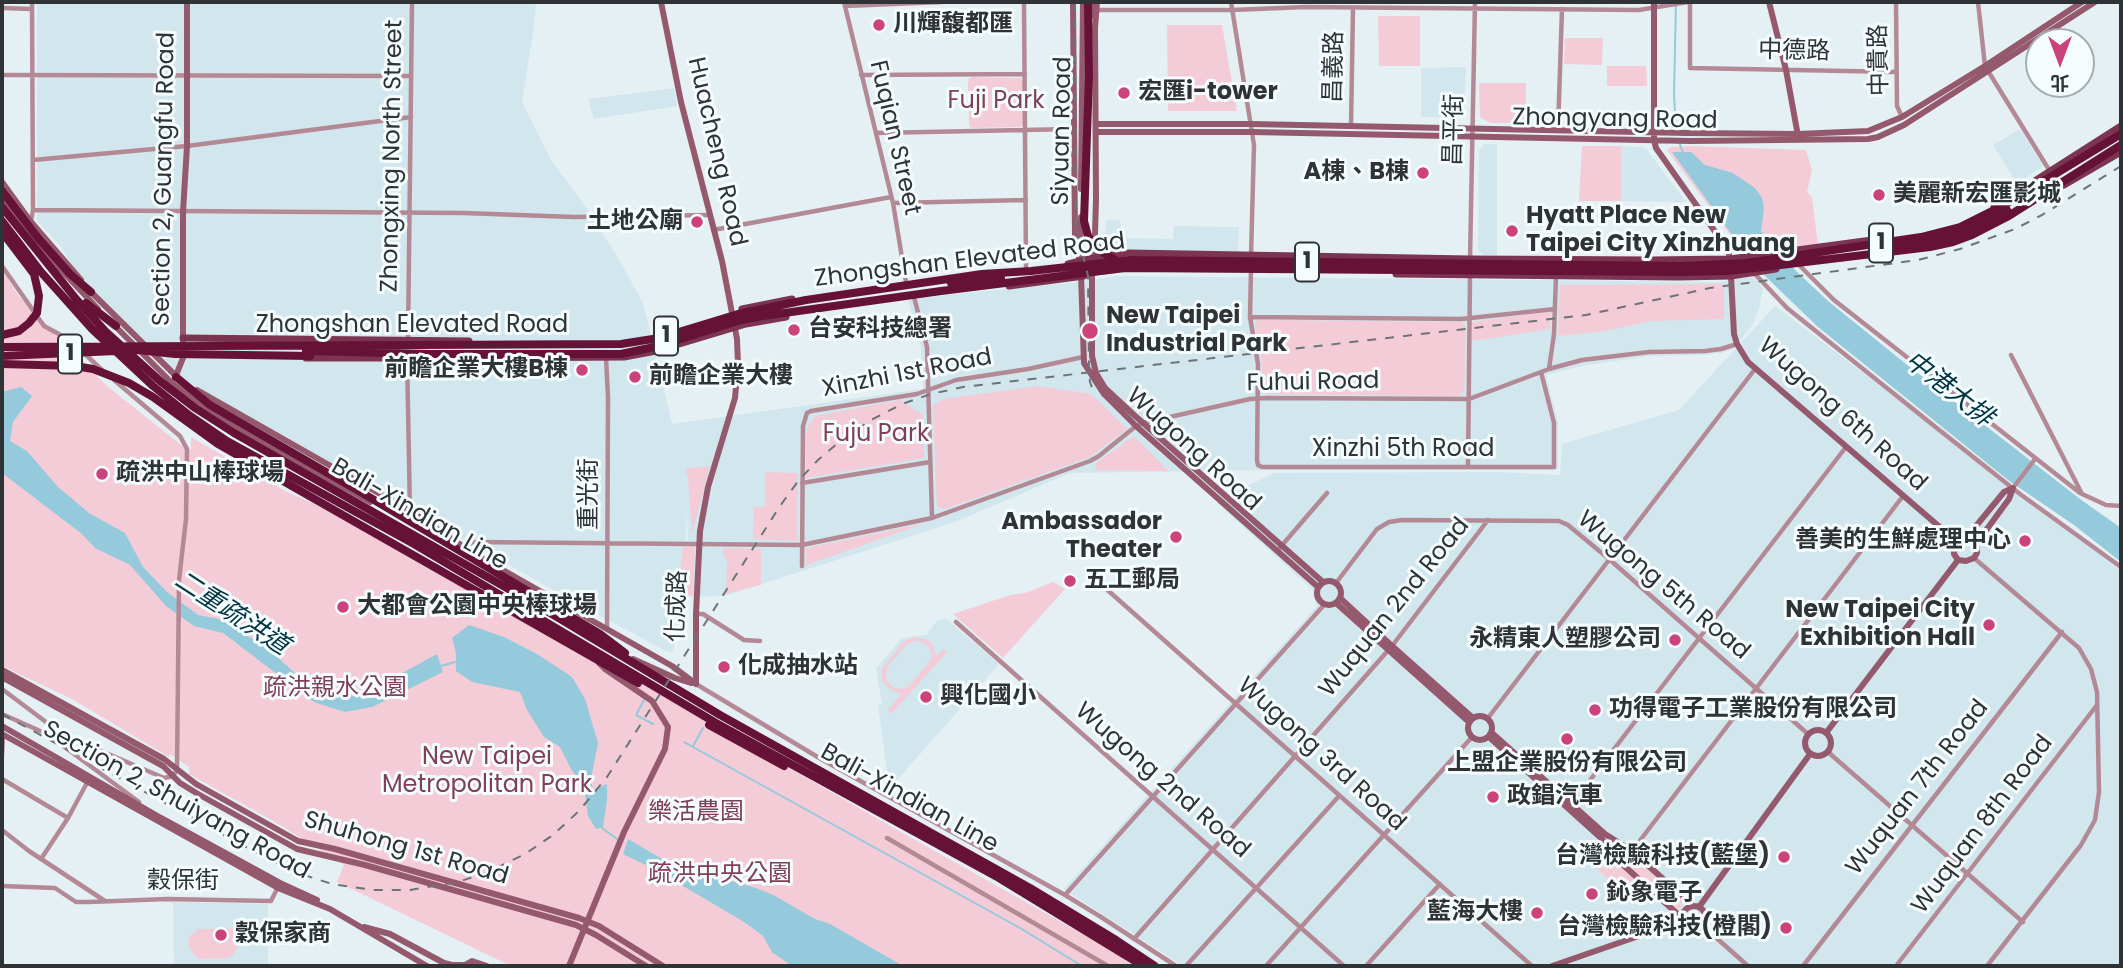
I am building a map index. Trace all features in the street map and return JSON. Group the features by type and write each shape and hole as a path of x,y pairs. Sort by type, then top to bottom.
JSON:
{"highway":[{"path":"1090,2 1083,203 1085,229 1098,248 1113,259 1128,264 1179,268"},
{"name":"Zhongshan Elevated Road","path":"137,348 634,343 749,312 806,300 982,274 1047,270 1112,261 1672,266 1746,263 1951,231 2006,204 2121,134"},
{"path":"1792,259 1936,240 1968,230 2062,177 2106,143"},
{"name":"Zhongshan Elevated Road","path":"137,348 606,355 639,351 738,323 941,291 1110,270 1179,268 1704,272 1765,267 1930,247 1962,238 1989,227 2121,143"},
{"path":"2,191 70,274 91,292"},
{"name":"Bali-Xindian Line","path":"2,207 105,331 160,381 195,408 234,433 530,601 720,715 1030,888 1155,966"},
{"path":"2,215 53,275 116,326"},
{"name":"Bali-Xindian Line","path":"2,220 41,272 92,329 153,386 227,441 414,544 669,695 833,788 999,878 1143,966"},
{"path":"2,232 34,274 40,296 37,313 29,323 19,331 2,335"},
{"path":"738,323 817,303 901,289 1093,271"},
{"path":"345,345 458,349 626,348 663,339 685,328"},
{"path":"137,348 179,341 395,341"},
{"name":"1","path":"2,347 137,348"},
{"path":"137,348 175,354 393,358"},
{"name":"1","path":"2,356 137,348"},
{"path":"2,363 75,366 93,369 129,383 218,444 735,740 805,777 833,788"},
{"path":"174,380 210,405 600,634 657,678"},
{"path":"174,380 220,429 394,531 471,587"}],"main road":[{"name":"1","path":"183,338 627,341 777,302 906,282 1062,265 1094,257 1129,253 1251,255 1470,267 1556,276 1731,276 1792,259 1945,228 1976,217 2121,126"},
{"name":"1","path":"1733,264 1746,258 1792,259 1943,247 1979,235 2045,196 2121,143"},
{"name":"1","path":"2059,186 2121,152"},
{"path":"2005,200 2013,203 2015,213"},
{"name":"1","path":"1080,261 1093,271 1125,264 1251,268 1470,267 1651,260 1779,263 1792,259"},
{"name":"1","path":"1733,264 1752,269"},
{"name":"1","path":"183,358 606,358 656,351 738,323 1081,274"}],"street":[{"path":"31,222 34,75 32,2"},
{"name":"Section 2, Guangfu Road","path":"183,358 187,2"},
{"name":"Zhongxing North Street","path":"410,512 407,358 412,2"},
{"name":"Huacheng Road","path":"661,2 681,102 733,312"},
{"path":"844,4 942,2"},
{"path":"1024,2 1026,268"},
{"name":"Siyuan Road","path":"1073,2 1075,236 1080,261"},
{"name":"Siyuan Road","path":"1090,2 1097,10 1093,271"},
{"name":"Siyuan Road","path":"1090,2 1095,29"},
{"name":"Siyuan Road","path":"1081,274 1090,2"},
{"path":"1230,2 1254,145 1250,317 1258,364 1259,398"},
{"path":"1097,10 1231,10 1306,4 1353,9 1475,5 1639,10 1654,5 1689,2"},
{"name":"中德路","path":"1689,2 1690,68 1897,72"},
{"path":"1769,2 1799,137"},
{"name":"中貴路","path":"1896,2 1897,106 1902,117"},
{"path":"1978,2 1987,69 2059,186"},
{"name":"Zhongyang Road","path":"1096,124 1654,140 1687,133 1854,140 1878,138 1904,125 2082,2"},
{"name":"Zhongyang Road","path":"1096,132 1351,126 1473,133 1559,130 1653,132 1691,141 1868,131 1902,117 1987,69 2095,2"},
{"name":"Fuqian Street","path":"844,4 892,200 906,282"},
{"name":"昌平街","path":"1468,467 1475,5"},
{"path":"1654,5 1653,132 1656,148 1728,250 1733,264"},
{"path":"2,8 32,9"},
{"name":"昌義路","path":"1351,126 1353,9"},
{"path":"1559,130 1562,9"},
{"path":"861,75 1025,74"},
{"path":"2,75 411,76"},
{"path":"33,160 187,145 411,117"},
{"path":"876,133 1074,130"},
{"path":"2,182 31,222 91,292 174,380 410,512 466,549"},
{"path":"2,198 65,276 204,408 405,519 466,549 672,666 772,731 1065,895 1176,966"},
{"path":"713,230 892,200 1026,200"},
{"path":"33,210 464,213 596,217 710,215"},
{"path":"1792,259 1834,299 2034,460 2082,494 2106,505 2121,506"},
{"name":"Wugong 6th Road","path":"1733,264 1732,324 1737,344 1748,362 1956,541"},
{"path":"2,266 44,326 70,340 186,443 186,519 179,599 175,773 164,778 62,734 2,689"},
{"path":"1752,269 1787,308 2014,487 2121,567"},
{"name":"Wugong Road","path":"1093,271 1093,367 1105,387 1139,424"},
{"name":"Wugong Road","path":"1081,274 1083,357 1086,369 1104,394 1320,585"},
{"path":"1549,369 1554,334 1556,276"},
{"path":"914,297 927,347 932,518"},
{"path":"1250,317 1469,319 1555,309"},
{"name":"化成路","path":"696,684 699,544 708,487 735,398 738,323 733,312"},
{"name":"Fuhui Road","path":"466,549 472,541 802,544 932,518 1090,461 1139,424 1259,398 1469,399 1581,360 1649,352 1705,351 1737,344"},
{"path":"2011,355 2082,494"},
{"name":"Xinzhi 1st Road","path":"802,566 803,421 807,413 917,394 956,380 1083,357"},
{"path":"174,380 183,358"},
{"name":"重光街","path":"606,358 607,629"},
{"path":"1488,718 1755,369"},
{"name":"Xinzhi 5th Road","path":"1259,398 1257,460 1260,466 1268,468 1554,467 1554,423 1541,372"},
{"path":"1571,806 1846,447"},
{"path":"1976,544 2010,499 2014,487 2034,460"},
{"path":"802,483 930,462"},
{"path":"1958,560 1953,551 1956,541 1967,537 2004,492 2014,487"},
{"path":"1279,548 1327,493"},
{"path":"1622,864 1903,496"},
{"path":"405,519 410,512"},
{"name":"Wugong 5th Road","path":"1336,583 1377,529 1388,522 1488,519 1559,521 1568,525 1609,559 1808,734"},
{"name":"Wuquan 2nd Road","path":"1134,939 1390,648 1488,519"},
{"path":"1958,560 1966,561 1974,558 1977,553 1976,544 1967,537"},
{"path":"1974,558 2079,648 2095,680 2097,704 2099,792 2095,820 2081,845 1987,966"},
{"path":"1826,733 1958,560"},
{"name":"Wugong 3rd Road","path":"1086,571 1532,966"},
{"path":"1065,895 1324,605 1332,605 1338,601 1340,588 1336,583 1331,581 1320,585 1318,598 1324,605"},
{"path":"1338,601 1471,720"},
{"path":"696,614 703,614 744,640 760,641"},
{"name":"Wugong 2nd Road","path":"956,622 1344,966"},
{"name":"Wuquan 7th Road","path":"1804,966 2062,632"},
{"path":"569,966 614,858 665,749 668,727 652,701 604,669 599,664 598,657 607,647 675,678 696,684"},
{"name":"Shuhong 1st Road","path":"2,670 164,759 180,783 297,849 599,926 663,966"},
{"name":"Shuhong 1st Road","path":"2,677 175,773"},
{"name":"Wuquan 8th Road","path":"1896,966 2097,704"},
{"path":"2,714 47,734 154,814"},
{"path":"1481,715 1488,718 1492,723 1490,735 1480,740 1472,737 1468,729 1471,720 1481,715"},
{"name":"Section 2, Shuiyang Road","path":"2,726 89,780 359,926"},
{"path":"1815,730 1826,733 1831,742 1828,752 1821,756 1810,754 1805,745 1808,734 1815,730"},
{"path":"2,755 3,734"},
{"name":"Section 2, Shuiyang Road","path":"3,734 154,814 279,885"},
{"path":"59,742 62,734"},
{"path":"1490,735 1605,834 1632,851 1704,911 1706,917 1703,926 1697,930 1685,927 1681,919 1622,864 1571,806"},
{"path":"1266,966 1472,737"},
{"path":"1828,752 2023,922"},
{"path":"1552,966 1681,919 1686,908 1696,906 1810,754"},
{"path":"2,779 68,818"},
{"path":"41,859 89,780"},
{"path":"1186,966 1339,796"},
{"path":"2,830 105,901"},
{"path":"887,838 1108,966"},
{"path":"1366,966 1440,884"},
{"name":"穀保街","path":"2,886 55,887 76,902 167,899 271,901 279,885"},
{"name":"Shuhong 1st Road","path":"587,925 646,966"},
{"path":"359,926 390,934 444,963 463,965 472,961 487,966"},
{"path":"359,926 427,966"},
{"path":"1703,926 1748,966"}],"shaded area":[{"path":"37,2 536,2 522,102 551,160 588,210 643,303 672,424 923,389 921,347 908,300 955,294 1117,276 1720,282 1753,276 1763,288 1759,309 1751,327 1733,349 1701,355 1649,356 1582,366 1546,375 1558,423 1558,470 1070,473 955,522 724,596 682,597 688,536 686,511 686,536 673,652 666,651 274,433 181,377 75,271 60,245 37,221"},
{"path":"1466,67 1464,117 1421,117 1421,68"},
{"path":"674,88 677,106 594,119 588,99"},
{"path":"2020,129 2043,166 2017,184 1993,145"},
{"path":"1484,144 1497,144 1497,255 1483,255 1478,250 1479,150"},
{"path":"1621,146 1647,150 1686,202 1621,201"},
{"path":"1106,220 1120,220 1123,238 1173,239 1174,226 1239,227 1238,252 1111,250 1105,248"},
{"path":"1775,306 2121,569 2121,966 1183,966 1064,889 1317,606 1313,590 1216,502 1273,473 1497,472 1560,475 1562,444 1679,410"},
{"name":"興化國小","path":"945,618 999,664 892,786 887,772 878,705 882,704 876,669 902,638 926,635 937,621"},
{"name":"穀保家商","path":"173,902 268,904 268,966 174,966"}],"green space":[{"path":"1378,16 1420,16 1420,66 1379,66"},
{"path":"1167,25 1222,25 1237,111 1168,111"},
{"path":"1565,38 1603,38 1602,65 1564,64"},
{"path":"1607,66 1646,66 1647,86 1607,86"},
{"name":"Fuji Park","path":"971,77 1021,78 1023,125 971,128 968,80"},
{"path":"1479,83 1526,83 1526,123 1490,123 1480,117"},
{"path":"1582,146 1621,146 1621,201 1579,201"},
{"path":"1671,147 1806,150 1812,170 1807,192 1812,197 1818,245 1746,256 1667,150"},
{"name":"New Taipei Metropolitan Park","path":"2,270 18,295 107,386 185,448 191,450 191,437 285,491 381,533 1113,951 1133,966 511,966 337,882 344,865 275,822 189,774 189,767 170,754 169,757 72,699 2,666"},
{"path":"1724,284 1724,319 1651,321 1605,331 1558,336 1560,285"},
{"path":"1551,311 1550,329 1472,341 1472,322"},
{"path":"1259,320 1462,322 1466,327 1464,392 1458,396 1265,394 1255,326"},
{"path":"1038,386 1091,394 1127,429 1090,457 945,509 937,507 933,405 943,399"},
{"name":"Fuju Park","path":"900,400 923,415 924,458 806,478 806,436 808,426 815,416"},
{"path":"1134,436 1168,471 1096,470 1095,464"},
{"path":"710,466 692,534 688,477 685,469"},
{"path":"765,472 798,473 797,541 753,539 754,507 765,507"},
{"path":"926,523 806,565 806,548"},
{"path":"683,546 695,547 693,595 678,595"},
{"path":"723,548 761,549 761,585 726,594 727,559 723,556"},
{"path":"1053,582 1065,589 1003,658 953,614 1010,595 1025,593"},
{"path":"915,637 928,640 933,645 936,656 944,649 947,652 891,714 888,710 902,694 885,685 882,669 903,642","holes":["920,641 928,646 931,660 909,686 904,689 894,688 887,681 887,667 906,645"]},
{"path":"1606,849 1635,879 1623,892 1592,865"},
{"path":"1633,856 1682,901 1681,908 1676,909 1626,865"},
{"path":"249,928 248,932 234,932 238,947 228,958 198,959 189,948 188,939 197,929"}],"water":[{"path":"1672,152 1691,152 1705,165 1733,173 1755,188 1762,198 1764,209 1761,231 1796,271 1828,301 1906,364 2121,528 2121,562 2074,525 2008,480 1818,327 1746,254"},
{"path":"21,387 32,396 13,422 10,441 27,451 58,487 89,513 125,533 143,567 167,592 198,615 219,619 266,647 296,674 330,695 344,698 366,693 437,654 443,672 372,707 345,712 314,702 223,633 194,626 166,606 130,565 95,548 82,534 2,473 2,392"},
{"path":"469,625 504,637 572,677 585,699 598,743 591,779 581,783 560,747 544,737 527,710 520,692 472,682 456,671 456,653 452,638"},
{"path":"607,784 603,827 596,829 588,816 585,794"},
{"path":"628,839 669,863 773,895 903,966 792,966 772,952 763,936 744,922 656,870 623,854"}],"waterway":[{"name":"中港大排","path":"1676,2 1676,130"},
{"name":"中港大排","path":"1679,142 1683,153"},
{"name":"二重疏洪道","path":"441,666 455,662"},
{"path":"644,700 636,715 653,724"},
{"path":"693,746 703,728"},
{"path":"684,742 1020,928 1082,966"},
{"name":"二重疏洪道","path":"589,778 592,789"},
{"name":"二重疏洪道","path":"601,825 617,839"}],"railway":[{"path":"1075,2 1076,226 1088,276 1089,371 1094,393"},
{"path":"2,714 264,857 301,874 332,884 373,890 410,890 458,882 488,872 525,854 553,835 579,811 607,777 799,480 845,437 902,404 963,387 1586,315 1710,288 1918,260 1960,249 2015,229 2121,166"}],"place":[{"name":"川輝馥都匯","path":"879,25"},
{"name":"宏匯i-tower","path":"1124,93"},
{"name":"A棟、B棟","path":"1423,173"},
{"name":"美麗新宏匯影城","path":"1879,195"},
{"name":"土地公廟","path":"697,222"},
{"name":"Hyatt Place New Taipei City Xinzhuang","path":"1512,231"},
{"name":"台安科技總署","path":"794,330"},
{"name":"New Taipei Industrial Park","path":"1090,331"},
{"name":"前瞻企業大樓B棟","path":"582,370"},
{"name":"前瞻企業大樓","path":"635,377"},
{"name":"疏洪中山棒球場","path":"102,474"},
{"name":"Ambassador Theater","path":"1176,537"},
{"name":"善美的生鮮處理中心","path":"2025,541"},
{"name":"五工郵局","path":"1070,581"},
{"name":"大都會公園中央棒球場","path":"343,607"},
{"name":"New Taipei City Exhibition Hall","path":"1989,625"},
{"name":"永精東人塑膠公司","path":"1675,640"},
{"name":"化成抽水站","path":"724,667"},
{"name":"興化國小","path":"926,697"},
{"name":"功得電子工業股份有限公司","path":"1595,710"},
{"name":"上盟企業股份有限公司","path":"1567,739"},
{"name":"政錩汽車","path":"1493,797"},
{"name":"台灣檢驗科技(藍堡)","path":"1784,857"},
{"name":"鈊象電子","path":"1592,894"},
{"name":"藍海大樓","path":"1537,913"},
{"name":"台灣檢驗科技(橙閣)","path":"1786,928"},
{"name":"穀保家商","path":"221,935"}],"park label":[{"name":"疏洪親水公園","path":"335,689"},
{"name":"樂活農園","path":"696,813"},
{"name":"疏洪中央公園","path":"720,875"}]}
